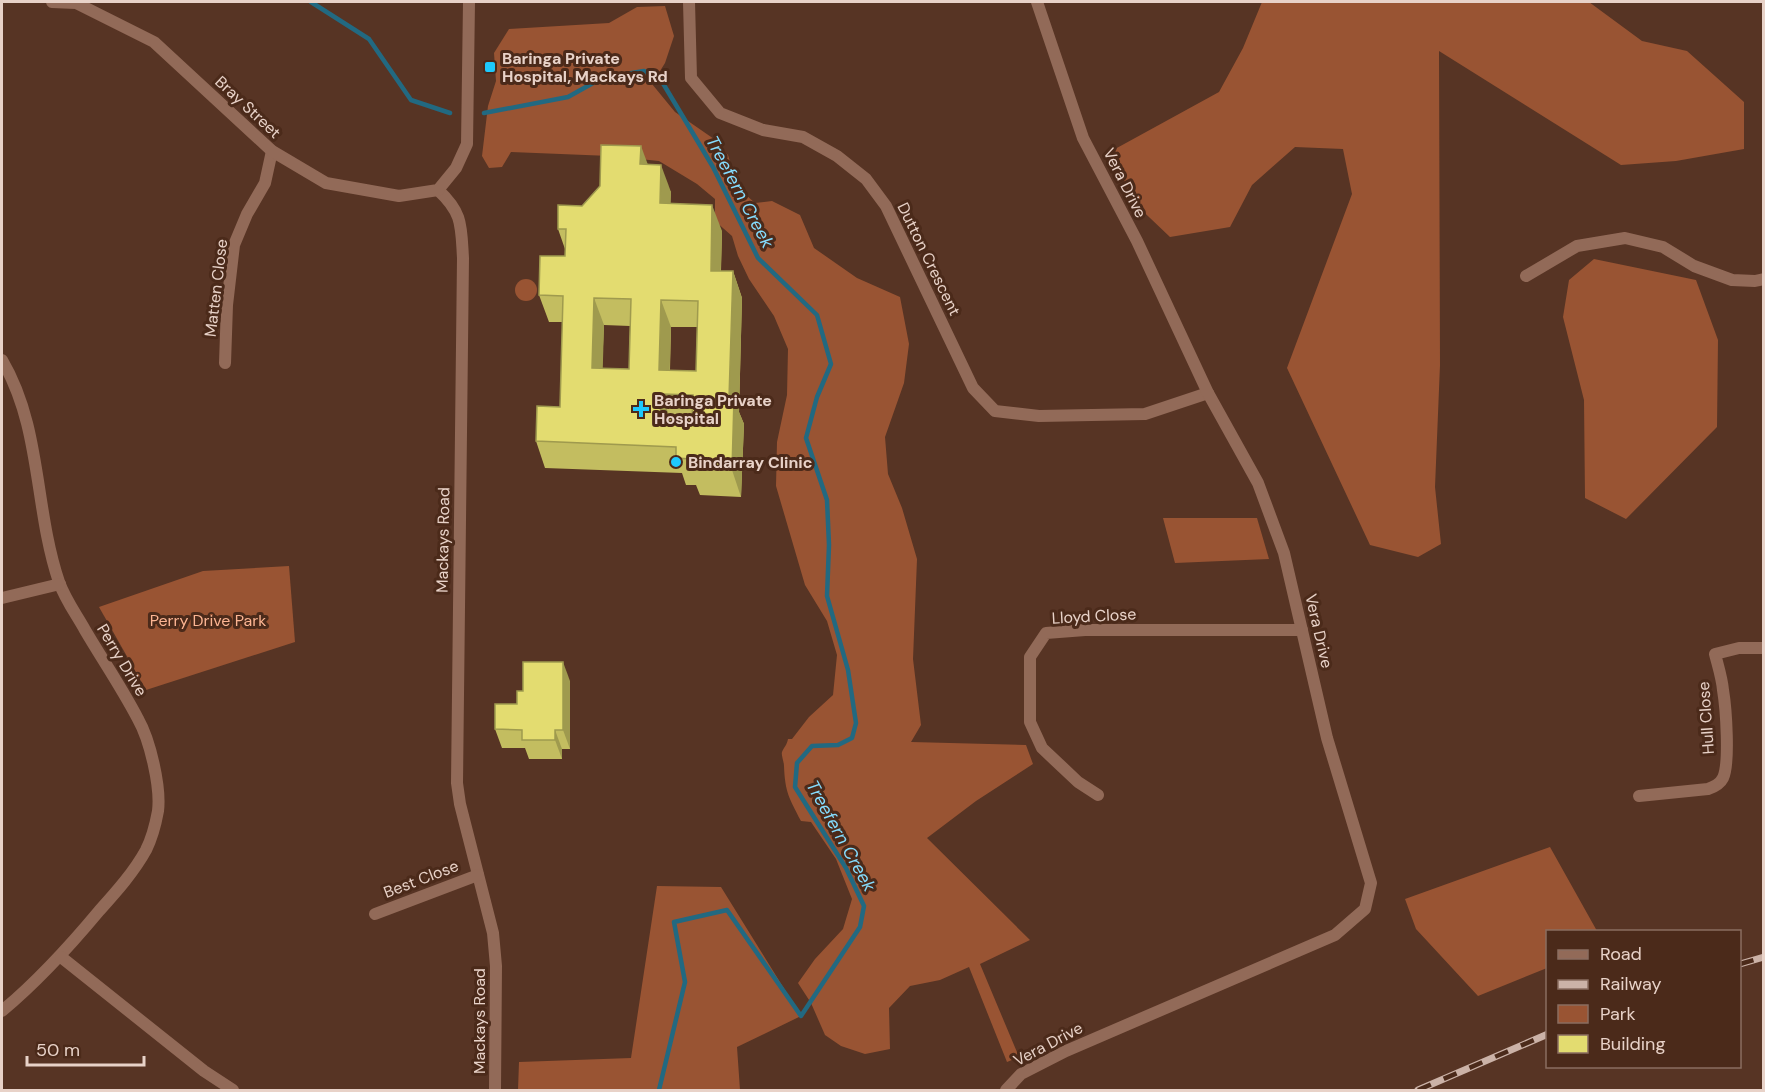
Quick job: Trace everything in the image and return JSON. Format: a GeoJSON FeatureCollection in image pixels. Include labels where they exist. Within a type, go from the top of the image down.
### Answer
{"type":"FeatureCollection","features":[{"type":"Feature","properties":{"kind":"street","name":"Bray Street"},"geometry":{"type":"LineString","coordinates":[[52,2],[76,3],[154,42],[272,152],[326,183],[399,196],[438,190]]}},
{"type":"Feature","properties":{"kind":"street"},"geometry":{"type":"LineString","coordinates":[[438,190],[456,168],[467,144],[469,2]]}},
{"type":"Feature","properties":{"kind":"street","name":"Dutton Crescent"},"geometry":{"type":"LineString","coordinates":[[689,2],[691,78],[720,113],[763,130],[803,137],[837,156],[866,179],[886,206],[973,388],[995,411],[1039,416],[1145,414],[1208,393]]}},
{"type":"Feature","properties":{"kind":"street","name":"Vera Drive"},"geometry":{"type":"LineString","coordinates":[[1006,1090],[1021,1074],[1066,1051],[1335,935],[1365,909],[1371,883],[1326,738],[1284,553],[1258,483],[1208,393],[1137,241],[1083,138],[1037,2]]}},
{"type":"Feature","properties":{"kind":"street","name":"Matten Close"},"geometry":{"type":"LineString","coordinates":[[225,363],[227,305],[234,245],[247,214],[265,183],[272,152]]}},
{"type":"Feature","properties":{"kind":"street","name":"Mackays Road"},"geometry":{"type":"LineString","coordinates":[[438,190],[450,200],[458,213],[463,258],[456,760],[460,804],[493,933],[496,966],[495,1090]]}},
{"type":"Feature","properties":{"kind":"street"},"geometry":{"type":"LineString","coordinates":[[1526,276],[1577,246],[1625,238],[1663,247],[1694,266],[1732,280],[1764,279]]}},
{"type":"Feature","properties":{"kind":"street","name":"Perry Drive"},"geometry":{"type":"LineString","coordinates":[[2,360],[24,406],[45,526],[60,584],[140,721],[154,765],[158,810],[147,849],[124,883],[61,957],[2,1011]]}},
{"type":"Feature","properties":{"kind":"street"},"geometry":{"type":"LineString","coordinates":[[2,598],[60,584]]}},
{"type":"Feature","properties":{"kind":"street","name":"Lloyd Close"},"geometry":{"type":"LineString","coordinates":[[1098,795],[1078,782],[1042,748],[1030,722],[1030,657],[1046,633],[1085,630],[1302,630]]}},
{"type":"Feature","properties":{"kind":"street","name":"Hull Close"},"geometry":{"type":"LineString","coordinates":[[1639,796],[1708,789],[1716,786],[1723,777],[1726,727],[1723,689],[1715,654],[1739,648],[1764,648]]}},
{"type":"Feature","properties":{"kind":"street","name":"Best Close"},"geometry":{"type":"LineString","coordinates":[[375,914],[478,875]]}},
{"type":"Feature","properties":{"kind":"street"},"geometry":{"type":"LineString","coordinates":[[61,957],[204,1071],[232,1090]]}},
{"type":"Feature","properties":{"kind":"green space"},"geometry":{"type":"Polygon","coordinates":[[[1262,2],[1589,2],[1642,41],[1687,51],[1744,102],[1744,149],[1676,161],[1621,165],[1439,51],[1440,365],[1435,487],[1441,544],[1418,557],[1370,545],[1287,368],[1352,194],[1343,149],[1295,147],[1252,185],[1230,227],[1170,237],[1129,198],[1115,149],[1219,92],[1243,48],[1262,2]]]}},
{"type":"Feature","properties":{"kind":"green space"},"geometry":{"type":"Polygon","coordinates":[[[665,6],[674,36],[665,63],[652,84],[675,112],[714,139],[728,155],[738,188],[755,203],[772,201],[800,215],[814,248],[857,278],[900,297],[909,344],[904,383],[885,437],[888,474],[902,508],[917,559],[913,659],[921,725],[911,742],[1026,745],[1033,764],[976,801],[927,838],[1030,940],[980,964],[1019,1057],[1007,1062],[969,967],[940,980],[910,986],[889,1008],[890,1049],[865,1054],[841,1046],[825,1035],[811,1003],[798,983],[815,959],[843,929],[852,899],[836,859],[811,822],[801,821],[793,806],[788,795],[782,755],[788,739],[792,739],[809,717],[833,695],[837,655],[827,621],[805,585],[776,486],[777,442],[787,395],[788,349],[774,316],[749,279],[732,236],[715,221],[715,199],[697,184],[659,161],[610,156],[511,152],[502,167],[489,168],[482,156],[488,106],[496,81],[494,53],[509,29],[609,23],[637,7],[665,6]]]}},
{"type":"Feature","properties":{"kind":"green space"},"geometry":{"type":"Polygon","coordinates":[[[1594,259],[1696,280],[1718,340],[1717,427],[1626,519],[1585,498],[1584,400],[1563,317],[1569,280],[1594,259]]]}},
{"type":"Feature","properties":{"kind":"green space"},"geometry":{"type":"Polygon","coordinates":[[[526,279],[534,282],[537,290],[534,298],[526,301],[518,298],[515,290],[518,282],[526,279]]]}},
{"type":"Feature","properties":{"kind":"green space"},"geometry":{"type":"Polygon","coordinates":[[[1163,518],[1257,518],[1269,559],[1175,563],[1163,518]]]}},
{"type":"Feature","properties":{"kind":"green space","name":"Perry Drive Park"},"geometry":{"type":"Polygon","coordinates":[[[289,566],[295,642],[146,690],[99,607],[203,571],[289,566]]]}},
{"type":"Feature","properties":{"kind":"green space"},"geometry":{"type":"Polygon","coordinates":[[[1550,847],[1596,930],[1546,930],[1546,968],[1478,996],[1416,929],[1405,899],[1550,847]]]}},
{"type":"Feature","properties":{"kind":"green space"},"geometry":{"type":"Polygon","coordinates":[[[657,886],[721,887],[801,1016],[737,1047],[740,1090],[518,1090],[519,1062],[631,1058],[657,886]]]}},
{"type":"Feature","properties":{"kind":"building"},"geometry":{"type":"Polygon","coordinates":[[[601,145],[641,146],[640,164],[661,165],[660,203],[712,205],[711,271],[733,271],[729,398],[734,398],[732,470],[690,468],[691,459],[676,458],[676,447],[536,441],[537,406],[560,407],[563,296],[539,295],[540,256],[565,256],[566,229],[558,229],[558,205],[582,206],[600,186],[601,145]],[[594,298],[592,368],[629,369],[631,299],[594,298]],[[661,300],[659,370],[696,371],[698,301],[661,300]],[[661,394],[660,418],[692,419],[693,395],[661,394]]]}},
{"type":"Feature","properties":{"kind":"building"},"geometry":{"type":"Polygon","coordinates":[[[523,662],[563,662],[563,730],[555,730],[555,740],[522,740],[522,730],[495,729],[495,704],[517,704],[517,691],[523,691],[523,662]]]}},
{"type":"Feature","properties":{"kind":"waterway","name":"Treefern Creek"},"geometry":{"type":"LineString","coordinates":[[311,2],[369,39],[411,100],[450,113]]}},
{"type":"Feature","properties":{"kind":"waterway","name":"Treefern Creek"},"geometry":{"type":"LineString","coordinates":[[484,113],[568,97],[602,78],[644,71],[661,80],[713,167],[758,258],[817,315],[831,364],[817,397],[806,438],[827,500],[829,545],[827,596],[848,670],[856,723],[852,738],[838,745],[812,746],[797,763],[795,787],[846,868],[864,906],[860,927],[801,1016],[727,910],[674,922],[685,982],[659,1090]]}},
{"type":"Feature","properties":{"kind":"railway"},"geometry":{"type":"LineString","coordinates":[[1741,964],[1764,957]]}},
{"type":"Feature","properties":{"kind":"railway"},"geometry":{"type":"LineString","coordinates":[[1418,1090],[1546,1035]]}},
{"type":"Feature","properties":{"kind":"place","name":"Baringa Private Hospital, Mackays Rd"},"geometry":{"type":"Point","coordinates":[490,67]}},
{"type":"Feature","properties":{"kind":"place","name":"Baringa Private Hospital"},"geometry":{"type":"Point","coordinates":[641,409]}},
{"type":"Feature","properties":{"kind":"place","name":"Bindarray Clinic"},"geometry":{"type":"Point","coordinates":[676,462]}}]}
